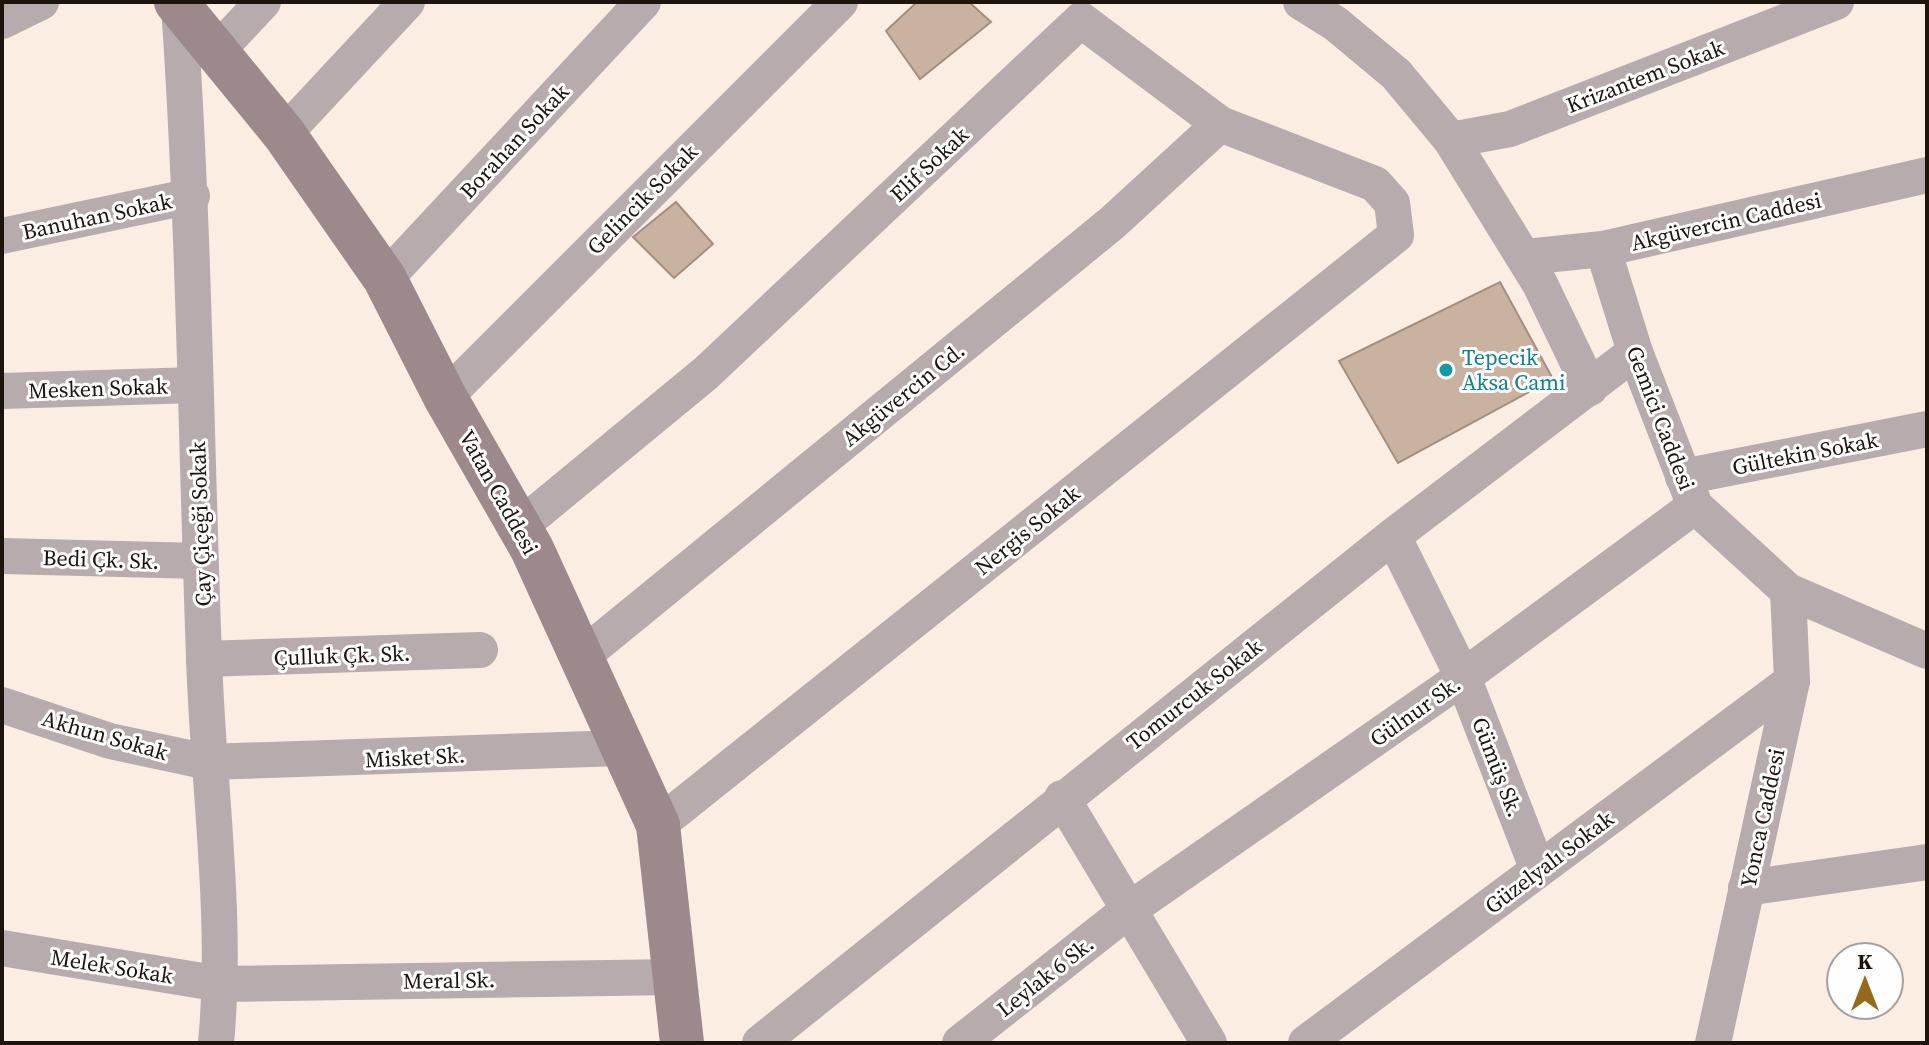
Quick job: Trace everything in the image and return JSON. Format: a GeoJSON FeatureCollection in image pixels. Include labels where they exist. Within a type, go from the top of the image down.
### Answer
{"type":"FeatureCollection","features":[{"type":"Feature","properties":{"kind":"street"},"geometry":{"type":"LineString","coordinates":[[2,21],[41,2]]}},
{"type":"Feature","properties":{"kind":"street"},"geometry":{"type":"LineString","coordinates":[[216,52],[263,2]]}},
{"type":"Feature","properties":{"kind":"street"},"geometry":{"type":"LineString","coordinates":[[284,134],[407,2]]}},
{"type":"Feature","properties":{"kind":"street","name":"Borahan Sokak"},"geometry":{"type":"LineString","coordinates":[[385,279],[643,2]]}},
{"type":"Feature","properties":{"kind":"street","name":"Gelincik Sokak"},"geometry":{"type":"LineString","coordinates":[[445,397],[840,2]]}},
{"type":"Feature","properties":{"kind":"street"},"geometry":{"type":"LineString","coordinates":[[1301,2],[1336,24],[1396,74],[1451,140],[1525,257],[1590,388]]}},
{"type":"Feature","properties":{"kind":"street","name":"Krizantem Sokak"},"geometry":{"type":"LineString","coordinates":[[1451,140],[1510,129],[1836,2]]}},
{"type":"Feature","properties":{"kind":"street","name":"Vatan Caddesi"},"geometry":{"type":"LineString","coordinates":[[178,4],[284,134],[385,279],[445,397],[532,549],[658,825],[682,1043]]}},
{"type":"Feature","properties":{"kind":"street","name":"Çay Çiçeği Sokak"},"geometry":{"type":"LineString","coordinates":[[178,4],[192,196],[200,561],[221,984],[216,1043]]}},
{"type":"Feature","properties":{"kind":"street","name":"Elif Sokak"},"geometry":{"type":"LineString","coordinates":[[518,528],[706,373],[1081,20],[1220,124],[1375,184],[1392,203],[1396,235]]}},
{"type":"Feature","properties":{"kind":"street","name":"Akgüvercin Cd."},"geometry":{"type":"LineString","coordinates":[[581,657],[1112,223],[1220,124]]}},
{"type":"Feature","properties":{"kind":"street","name":"Akgüvercin Caddesi"},"geometry":{"type":"LineString","coordinates":[[1525,257],[1603,249],[1927,175]]}},
{"type":"Feature","properties":{"kind":"street","name":"Banuhan Sokak"},"geometry":{"type":"LineString","coordinates":[[2,236],[192,196]]}},
{"type":"Feature","properties":{"kind":"street","name":"Nergis Sokak"},"geometry":{"type":"LineString","coordinates":[[658,825],[1396,235]]}},
{"type":"Feature","properties":{"kind":"street","name":"Gemici Caddesi"},"geometry":{"type":"LineString","coordinates":[[1603,249],[1635,352],[1689,491],[1788,591],[1927,651]]}},
{"type":"Feature","properties":{"kind":"street","name":"Tomurcuk Sokak"},"geometry":{"type":"LineString","coordinates":[[760,1043],[1062,798],[1393,536],[1635,352]]}},
{"type":"Feature","properties":{"kind":"street","name":"Mesken Sokak"},"geometry":{"type":"LineString","coordinates":[[2,391],[195,385]]}},
{"type":"Feature","properties":{"kind":"street","name":"Gültekin Sokak"},"geometry":{"type":"LineString","coordinates":[[1689,491],[1927,429]]}},
{"type":"Feature","properties":{"kind":"street","name":"Gülnur Sk."},"geometry":{"type":"LineString","coordinates":[[1130,909],[1463,677],[1689,491]]}},
{"type":"Feature","properties":{"kind":"street","name":"Gümüş Sk."},"geometry":{"type":"LineString","coordinates":[[1393,536],[1463,677],[1538,870]]}},
{"type":"Feature","properties":{"kind":"street","name":"Bedi Çk. Sk."},"geometry":{"type":"LineString","coordinates":[[2,556],[200,561]]}},
{"type":"Feature","properties":{"kind":"street","name":"Yonca Caddesi"},"geometry":{"type":"LineString","coordinates":[[1713,1043],[1792,681],[1788,591]]}},
{"type":"Feature","properties":{"kind":"street","name":"Çulluk Çk. Sk."},"geometry":{"type":"LineString","coordinates":[[204,659],[480,650]]}},
{"type":"Feature","properties":{"kind":"street","name":"Güzelyalı Sokak"},"geometry":{"type":"LineString","coordinates":[[1306,1043],[1792,681]]}},
{"type":"Feature","properties":{"kind":"street","name":"Akhun Sokak"},"geometry":{"type":"LineString","coordinates":[[2,705],[110,741],[208,762]]}},
{"type":"Feature","properties":{"kind":"street","name":"Misket Sk."},"geometry":{"type":"LineString","coordinates":[[208,762],[621,748]]}},
{"type":"Feature","properties":{"kind":"street"},"geometry":{"type":"LineString","coordinates":[[1062,798],[1130,909],[1196,1037]]}},
{"type":"Feature","properties":{"kind":"street"},"geometry":{"type":"LineString","coordinates":[[1746,888],[1927,862]]}},
{"type":"Feature","properties":{"kind":"street","name":"Leylak 6 Sk."},"geometry":{"type":"LineString","coordinates":[[960,1043],[1130,909]]}},
{"type":"Feature","properties":{"kind":"street","name":"Melek Sokak"},"geometry":{"type":"LineString","coordinates":[[2,948],[221,984]]}},
{"type":"Feature","properties":{"kind":"street","name":"Meral Sk."},"geometry":{"type":"LineString","coordinates":[[221,984],[676,977]]}},
{"type":"Feature","properties":{"kind":"building"},"geometry":{"type":"Polygon","coordinates":[[[917,2],[969,2],[991,22],[920,79],[886,31],[917,2]]]}},
{"type":"Feature","properties":{"kind":"building"},"geometry":{"type":"Polygon","coordinates":[[[676,202],[713,244],[674,278],[633,237],[676,202]]]}},
{"type":"Feature","properties":{"kind":"building","name":"Tepecik Aksa Cami"},"geometry":{"type":"Polygon","coordinates":[[[1500,282],[1553,379],[1398,463],[1339,361],[1500,282]]]}},
{"type":"Feature","properties":{"kind":"place","name":"Tepecik Aksa Cami"},"geometry":{"type":"Point","coordinates":[1446,370]}}]}
